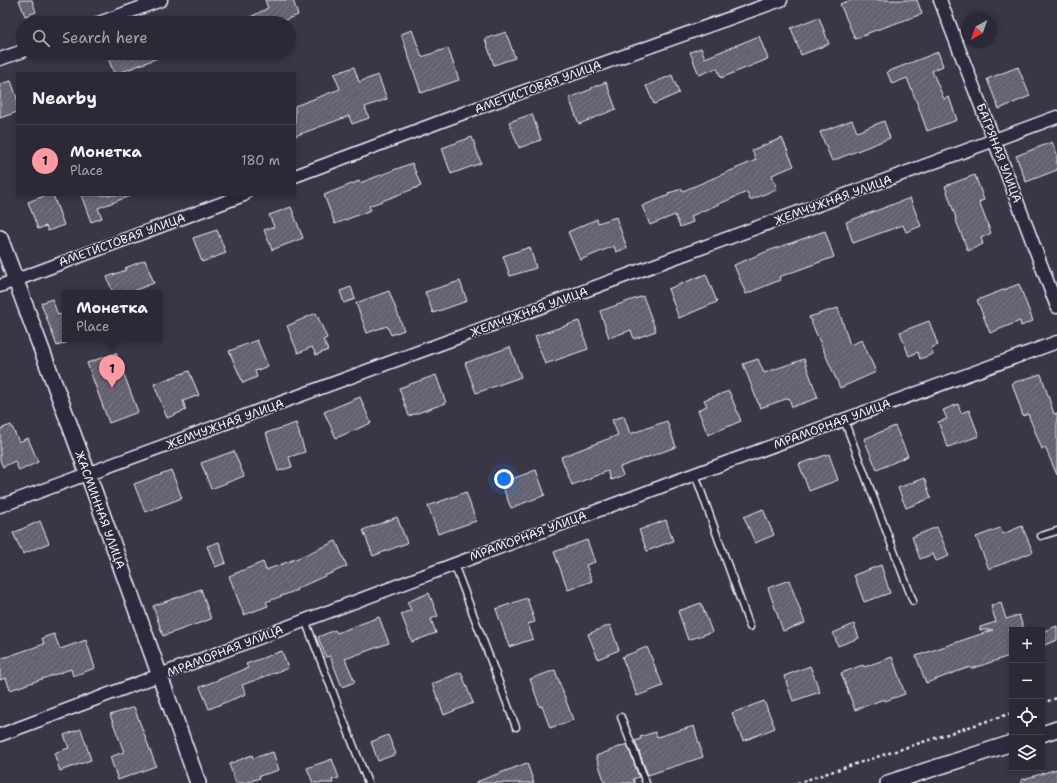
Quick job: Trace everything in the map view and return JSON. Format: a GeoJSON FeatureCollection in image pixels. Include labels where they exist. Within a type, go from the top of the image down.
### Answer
{"type":"FeatureCollection","features":[{"type":"Feature","properties":{"kind":"street"},"geometry":{"type":"LineString","coordinates":[[118,16],[162,0]]}},
{"type":"Feature","properties":{"kind":"street","name":"АМЕТИСТОВАЯ УЛИЦА"},"geometry":{"type":"LineString","coordinates":[[296,176],[469,111],[781,0]]}},
{"type":"Feature","properties":{"kind":"street","name":"БАГРЯНАЯ УЛИЦА"},"geometry":{"type":"LineString","coordinates":[[940,0],[1057,307]]}},
{"type":"Feature","properties":{"kind":"street"},"geometry":{"type":"LineString","coordinates":[[0,59],[16,53]]}},
{"type":"Feature","properties":{"kind":"street","name":"ЖЕМЧУЖНАЯ УЛИЦА"},"geometry":{"type":"LineString","coordinates":[[0,506],[1057,117]]}},
{"type":"Feature","properties":{"kind":"street","name":"АМЕТИСТОВАЯ УЛИЦА"},"geometry":{"type":"LineString","coordinates":[[0,286],[241,196]]}},
{"type":"Feature","properties":{"kind":"street","name":"ЖАСМИННАЯ УЛИЦА"},"geometry":{"type":"LineString","coordinates":[[0,238],[88,474],[198,783]]}},
{"type":"Feature","properties":{"kind":"street","name":"МРАМОРНАЯ УЛИЦА"},"geometry":{"type":"LineString","coordinates":[[0,735],[695,474],[1057,342]]}},
{"type":"Feature","properties":{"kind":"street"},"geometry":{"type":"LineString","coordinates":[[1045,733],[1057,729]]}},
{"type":"Feature","properties":{"kind":"street"},"geometry":{"type":"LineString","coordinates":[[888,783],[1009,744]]}},
{"type":"Feature","properties":{"kind":"lane"},"geometry":{"type":"LineString","coordinates":[[844,420],[913,601]]}},
{"type":"Feature","properties":{"kind":"lane"},"geometry":{"type":"LineString","coordinates":[[695,474],[750,627]]}},
{"type":"Feature","properties":{"kind":"lane"},"geometry":{"type":"LineString","coordinates":[[1041,536],[1057,531]]}},
{"type":"Feature","properties":{"kind":"lane"},"geometry":{"type":"LineString","coordinates":[[454,564],[516,727]]}},
{"type":"Feature","properties":{"kind":"lane"},"geometry":{"type":"LineString","coordinates":[[305,620],[368,783]]}},
{"type":"Feature","properties":{"kind":"lane"},"geometry":{"type":"LineString","coordinates":[[621,717],[646,783]]}},
{"type":"Feature","properties":{"kind":"path"},"geometry":{"type":"LineString","coordinates":[[1045,702],[1057,698]]}},
{"type":"Feature","properties":{"kind":"path"},"geometry":{"type":"LineString","coordinates":[[797,783],[1009,714]]}},
{"type":"Feature","properties":{"kind":"building"},"geometry":{"type":"Polygon","coordinates":[[[19,0],[32,0],[36,12],[25,16],[19,0]]]}},
{"type":"Feature","properties":{"kind":"building"},"geometry":{"type":"Polygon","coordinates":[[[265,0],[293,0],[298,15],[253,16],[268,8],[265,0]]]}},
{"type":"Feature","properties":{"kind":"building"},"geometry":{"type":"Polygon","coordinates":[[[851,0],[917,0],[922,14],[855,39],[840,4],[851,0]]]}},
{"type":"Feature","properties":{"kind":"building"},"geometry":{"type":"Polygon","coordinates":[[[819,17],[829,44],[801,55],[791,28],[819,17]]]}},
{"type":"Feature","properties":{"kind":"building"},"geometry":{"type":"Polygon","coordinates":[[[412,30],[422,57],[448,48],[459,80],[421,93],[401,34],[412,30]]]}},
{"type":"Feature","properties":{"kind":"building"},"geometry":{"type":"Polygon","coordinates":[[[506,32],[515,58],[494,65],[485,39],[506,32]]]}},
{"type":"Feature","properties":{"kind":"building"},"geometry":{"type":"Polygon","coordinates":[[[759,36],[768,59],[721,78],[717,68],[699,75],[690,52],[701,48],[705,58],[759,36]]]}},
{"type":"Feature","properties":{"kind":"building"},"geometry":{"type":"Polygon","coordinates":[[[938,52],[943,66],[932,71],[944,99],[949,97],[957,120],[927,131],[907,78],[892,84],[887,72],[938,52]]]}},
{"type":"Feature","properties":{"kind":"building"},"geometry":{"type":"Polygon","coordinates":[[[109,60],[153,60],[122,72],[114,72],[109,60]]]}},
{"type":"Feature","properties":{"kind":"building"},"geometry":{"type":"Polygon","coordinates":[[[354,67],[359,82],[378,75],[387,99],[365,107],[369,118],[352,124],[349,116],[296,136],[296,106],[340,89],[334,74],[354,67]]]}},
{"type":"Feature","properties":{"kind":"building"},"geometry":{"type":"Polygon","coordinates":[[[1018,67],[1030,96],[999,109],[987,79],[1018,67]]]}},
{"type":"Feature","properties":{"kind":"building"},"geometry":{"type":"Polygon","coordinates":[[[672,75],[679,93],[654,104],[646,86],[672,75]]]}},
{"type":"Feature","properties":{"kind":"building"},"geometry":{"type":"Polygon","coordinates":[[[11,81],[16,95],[16,112],[0,118],[0,84],[11,81]]]}},
{"type":"Feature","properties":{"kind":"building"},"geometry":{"type":"Polygon","coordinates":[[[606,82],[616,109],[579,124],[569,98],[606,82]]]}},
{"type":"Feature","properties":{"kind":"building"},"geometry":{"type":"Polygon","coordinates":[[[532,114],[541,140],[519,148],[509,122],[532,114]]]}},
{"type":"Feature","properties":{"kind":"building"},"geometry":{"type":"Polygon","coordinates":[[[852,120],[857,132],[884,121],[890,138],[832,161],[820,132],[852,120]]]}},
{"type":"Feature","properties":{"kind":"building"},"geometry":{"type":"Polygon","coordinates":[[[472,137],[481,163],[451,174],[442,148],[472,137]]]}},
{"type":"Feature","properties":{"kind":"building"},"geometry":{"type":"Polygon","coordinates":[[[782,138],[794,166],[772,175],[777,189],[750,200],[747,192],[691,216],[693,222],[680,227],[675,215],[650,225],[642,206],[669,195],[668,193],[682,189],[683,191],[756,160],[752,150],[782,138]]]}},
{"type":"Feature","properties":{"kind":"building"},"geometry":{"type":"Polygon","coordinates":[[[1052,142],[1057,154],[1057,170],[1026,182],[1016,156],[1052,142]]]}},
{"type":"Feature","properties":{"kind":"building"},"geometry":{"type":"Polygon","coordinates":[[[412,163],[421,186],[369,206],[371,210],[335,224],[324,195],[412,163]]]}},
{"type":"Feature","properties":{"kind":"building"},"geometry":{"type":"Polygon","coordinates":[[[975,175],[984,200],[979,202],[991,233],[981,238],[983,244],[968,251],[955,218],[945,186],[975,175]]]}},
{"type":"Feature","properties":{"kind":"building"},"geometry":{"type":"Polygon","coordinates":[[[44,196],[53,196],[64,225],[48,231],[46,226],[38,229],[28,202],[44,196]]]}},
{"type":"Feature","properties":{"kind":"building"},"geometry":{"type":"Polygon","coordinates":[[[81,196],[130,196],[98,208],[102,218],[91,222],[81,196]]]}},
{"type":"Feature","properties":{"kind":"building"},"geometry":{"type":"Polygon","coordinates":[[[910,198],[921,226],[906,232],[903,225],[853,243],[846,222],[910,198]]]}},
{"type":"Feature","properties":{"kind":"building"},"geometry":{"type":"Polygon","coordinates":[[[291,207],[303,238],[272,250],[264,230],[274,227],[269,215],[291,207]]]}},
{"type":"Feature","properties":{"kind":"building"},"geometry":{"type":"Polygon","coordinates":[[[616,217],[627,248],[616,252],[614,246],[580,260],[568,232],[597,219],[598,223],[616,217]]]}},
{"type":"Feature","properties":{"kind":"building"},"geometry":{"type":"Polygon","coordinates":[[[217,230],[226,253],[202,262],[193,238],[217,230]]]}},
{"type":"Feature","properties":{"kind":"building"},"geometry":{"type":"Polygon","coordinates":[[[825,231],[834,257],[779,277],[780,280],[746,294],[734,265],[768,251],[825,231]]]}},
{"type":"Feature","properties":{"kind":"building"},"geometry":{"type":"Polygon","coordinates":[[[530,247],[536,268],[510,276],[503,256],[530,247]]]}},
{"type":"Feature","properties":{"kind":"building"},"geometry":{"type":"Polygon","coordinates":[[[145,260],[154,283],[136,290],[112,290],[107,277],[126,270],[125,268],[145,260]]]}},
{"type":"Feature","properties":{"kind":"building"},"geometry":{"type":"Polygon","coordinates":[[[706,274],[717,302],[679,318],[668,289],[706,274]]]}},
{"type":"Feature","properties":{"kind":"building"},"geometry":{"type":"Polygon","coordinates":[[[460,281],[467,301],[433,313],[425,292],[460,281]]]}},
{"type":"Feature","properties":{"kind":"building"},"geometry":{"type":"Polygon","coordinates":[[[1019,284],[1033,321],[1021,326],[1020,321],[990,333],[977,300],[1019,284]]]}},
{"type":"Feature","properties":{"kind":"building"},"geometry":{"type":"Polygon","coordinates":[[[351,287],[355,299],[344,303],[340,291],[351,287]]]}},
{"type":"Feature","properties":{"kind":"building"},"geometry":{"type":"Polygon","coordinates":[[[389,291],[404,330],[391,335],[387,326],[367,333],[356,303],[389,291]]]}},
{"type":"Feature","properties":{"kind":"building"},"geometry":{"type":"Polygon","coordinates":[[[643,296],[656,331],[634,339],[631,330],[609,338],[600,311],[643,296]]]}},
{"type":"Feature","properties":{"kind":"building"},"geometry":{"type":"Polygon","coordinates":[[[52,299],[58,315],[62,314],[62,342],[68,342],[57,346],[41,303],[52,299]]]}},
{"type":"Feature","properties":{"kind":"building"},"geometry":{"type":"Polygon","coordinates":[[[838,308],[850,345],[862,340],[876,372],[840,388],[809,317],[838,308]]]}},
{"type":"Feature","properties":{"kind":"building"},"geometry":{"type":"Polygon","coordinates":[[[316,313],[327,338],[323,340],[328,350],[316,355],[312,347],[298,353],[287,326],[316,313]]]}},
{"type":"Feature","properties":{"kind":"building"},"geometry":{"type":"Polygon","coordinates":[[[579,321],[588,349],[545,364],[535,336],[579,321]]]}},
{"type":"Feature","properties":{"kind":"building"},"geometry":{"type":"Polygon","coordinates":[[[929,321],[938,345],[931,348],[933,354],[920,359],[918,352],[909,356],[900,332],[929,321]]]}},
{"type":"Feature","properties":{"kind":"building"},"geometry":{"type":"Polygon","coordinates":[[[257,340],[268,366],[255,371],[257,377],[243,383],[229,351],[257,340]]]}},
{"type":"Feature","properties":{"kind":"building"},"geometry":{"type":"Polygon","coordinates":[[[510,347],[521,377],[476,393],[465,363],[510,347]]]}},
{"type":"Feature","properties":{"kind":"building"},"geometry":{"type":"Polygon","coordinates":[[[116,353],[138,412],[109,423],[87,363],[116,353]]]}},
{"type":"Feature","properties":{"kind":"building"},"geometry":{"type":"Polygon","coordinates":[[[758,359],[764,373],[804,359],[818,398],[792,407],[789,398],[760,408],[743,364],[758,359]]]}},
{"type":"Feature","properties":{"kind":"building"},"geometry":{"type":"Polygon","coordinates":[[[189,371],[199,395],[183,401],[186,410],[167,418],[154,384],[189,371]]]}},
{"type":"Feature","properties":{"kind":"building"},"geometry":{"type":"Polygon","coordinates":[[[1041,374],[1054,414],[1057,413],[1057,475],[1045,447],[1042,449],[1028,414],[1023,416],[1012,383],[1041,374]]]}},
{"type":"Feature","properties":{"kind":"building"},"geometry":{"type":"Polygon","coordinates":[[[436,375],[446,403],[409,416],[399,388],[436,375]]]}},
{"type":"Feature","properties":{"kind":"building"},"geometry":{"type":"Polygon","coordinates":[[[729,391],[741,421],[708,435],[698,410],[707,406],[704,400],[729,391]]]}},
{"type":"Feature","properties":{"kind":"building"},"geometry":{"type":"Polygon","coordinates":[[[360,397],[371,423],[336,438],[324,412],[360,397]]]}},
{"type":"Feature","properties":{"kind":"building"},"geometry":{"type":"Polygon","coordinates":[[[958,404],[961,413],[969,410],[979,436],[948,447],[938,422],[947,419],[943,410],[958,404]]]}},
{"type":"Feature","properties":{"kind":"building"},"geometry":{"type":"Polygon","coordinates":[[[624,416],[630,434],[667,421],[676,447],[620,467],[623,475],[611,480],[608,471],[572,485],[561,457],[618,435],[612,420],[624,416]]]}},
{"type":"Feature","properties":{"kind":"building"},"geometry":{"type":"Polygon","coordinates":[[[296,423],[305,452],[289,457],[292,467],[278,471],[266,433],[296,423]]]}},
{"type":"Feature","properties":{"kind":"building"},"geometry":{"type":"Polygon","coordinates":[[[11,425],[19,442],[28,438],[38,462],[19,471],[15,461],[3,467],[0,460],[0,429],[11,425]]]}},
{"type":"Feature","properties":{"kind":"building"},"geometry":{"type":"Polygon","coordinates":[[[895,426],[908,456],[877,470],[864,439],[895,426]]]}},
{"type":"Feature","properties":{"kind":"building"},"geometry":{"type":"Polygon","coordinates":[[[234,451],[244,476],[211,489],[201,463],[234,451]]]}},
{"type":"Feature","properties":{"kind":"building"},"geometry":{"type":"Polygon","coordinates":[[[829,454],[838,480],[809,491],[799,464],[829,454]]]}},
{"type":"Feature","properties":{"kind":"building"},"geometry":{"type":"Polygon","coordinates":[[[171,470],[182,498],[145,512],[134,484],[171,470]]]}},
{"type":"Feature","properties":{"kind":"building"},"geometry":{"type":"Polygon","coordinates":[[[536,470],[545,495],[511,508],[501,483],[536,470]]]}},
{"type":"Feature","properties":{"kind":"building"},"geometry":{"type":"Polygon","coordinates":[[[924,478],[931,498],[906,508],[898,488],[924,478]]]}},
{"type":"Feature","properties":{"kind":"building"},"geometry":{"type":"Polygon","coordinates":[[[466,492],[476,521],[438,534],[428,506],[466,492]]]}},
{"type":"Feature","properties":{"kind":"building"},"geometry":{"type":"Polygon","coordinates":[[[763,509],[774,535],[755,543],[744,517],[763,509]]]}},
{"type":"Feature","properties":{"kind":"building"},"geometry":{"type":"Polygon","coordinates":[[[397,517],[407,543],[373,556],[363,530],[397,517]]]}},
{"type":"Feature","properties":{"kind":"building"},"geometry":{"type":"Polygon","coordinates":[[[666,520],[673,541],[647,551],[639,530],[666,520]]]}},
{"type":"Feature","properties":{"kind":"building"},"geometry":{"type":"Polygon","coordinates":[[[40,521],[49,543],[23,554],[13,533],[40,521]]]}},
{"type":"Feature","properties":{"kind":"building"},"geometry":{"type":"Polygon","coordinates":[[[1022,526],[1033,552],[989,569],[976,537],[1000,528],[1003,534],[1022,526]]]}},
{"type":"Feature","properties":{"kind":"building"},"geometry":{"type":"Polygon","coordinates":[[[937,527],[949,556],[936,561],[933,554],[920,559],[912,537],[937,527]]]}},
{"type":"Feature","properties":{"kind":"building"},"geometry":{"type":"Polygon","coordinates":[[[587,540],[595,562],[586,565],[592,581],[568,590],[554,552],[587,540]]]}},
{"type":"Feature","properties":{"kind":"building"},"geometry":{"type":"Polygon","coordinates":[[[336,541],[347,566],[296,589],[297,590],[266,602],[268,606],[244,615],[229,576],[263,562],[266,570],[336,541]]]}},
{"type":"Feature","properties":{"kind":"building"},"geometry":{"type":"Polygon","coordinates":[[[219,542],[226,563],[215,567],[207,546],[219,542]]]}},
{"type":"Feature","properties":{"kind":"building"},"geometry":{"type":"Polygon","coordinates":[[[881,565],[890,593],[864,602],[854,575],[881,565]]]}},
{"type":"Feature","properties":{"kind":"building"},"geometry":{"type":"Polygon","coordinates":[[[789,580],[805,623],[783,631],[768,588],[789,580]]]}},
{"type":"Feature","properties":{"kind":"building"},"geometry":{"type":"Polygon","coordinates":[[[201,589],[211,619],[163,636],[153,606],[201,589]]]}},
{"type":"Feature","properties":{"kind":"building"},"geometry":{"type":"Polygon","coordinates":[[[429,593],[438,616],[431,619],[436,633],[412,642],[401,614],[411,610],[407,602],[429,593]]]}},
{"type":"Feature","properties":{"kind":"building"},"geometry":{"type":"Polygon","coordinates":[[[527,598],[535,622],[528,624],[533,639],[509,647],[496,609],[527,598]]]}},
{"type":"Feature","properties":{"kind":"building"},"geometry":{"type":"Polygon","coordinates":[[[701,603],[712,632],[688,640],[678,611],[701,603]]]}},
{"type":"Feature","properties":{"kind":"building"},"geometry":{"type":"Polygon","coordinates":[[[1001,603],[1006,619],[1019,615],[1023,627],[1009,627],[1009,656],[971,669],[970,667],[926,683],[916,656],[993,630],[980,630],[980,627],[996,622],[991,606],[1001,603]]]}},
{"type":"Feature","properties":{"kind":"building"},"geometry":{"type":"Polygon","coordinates":[[[379,617],[389,643],[345,659],[355,682],[342,687],[330,656],[326,657],[318,637],[335,630],[337,633],[379,617]]]}},
{"type":"Feature","properties":{"kind":"building"},"geometry":{"type":"Polygon","coordinates":[[[854,624],[859,638],[838,646],[833,633],[854,624]]]}},
{"type":"Feature","properties":{"kind":"building"},"geometry":{"type":"Polygon","coordinates":[[[610,625],[619,650],[598,659],[588,634],[610,625]]]}},
{"type":"Feature","properties":{"kind":"building"},"geometry":{"type":"Polygon","coordinates":[[[1057,626],[1057,640],[1045,645],[1045,631],[1057,626]]]}},
{"type":"Feature","properties":{"kind":"building"},"geometry":{"type":"Polygon","coordinates":[[[54,634],[60,649],[86,640],[95,668],[73,676],[71,669],[10,690],[6,678],[0,680],[0,659],[44,644],[42,638],[54,634]]]}},
{"type":"Feature","properties":{"kind":"building"},"geometry":{"type":"Polygon","coordinates":[[[647,647],[663,686],[637,696],[622,657],[647,647]]]}},
{"type":"Feature","properties":{"kind":"building"},"geometry":{"type":"Polygon","coordinates":[[[282,651],[288,668],[242,685],[246,694],[209,709],[200,687],[248,668],[246,664],[282,651]]]}},
{"type":"Feature","properties":{"kind":"building"},"geometry":{"type":"Polygon","coordinates":[[[892,657],[905,694],[885,701],[884,699],[855,710],[841,673],[892,657]]]}},
{"type":"Feature","properties":{"kind":"building"},"geometry":{"type":"Polygon","coordinates":[[[810,666],[820,692],[793,701],[784,676],[810,666]]]}},
{"type":"Feature","properties":{"kind":"building"},"geometry":{"type":"Polygon","coordinates":[[[555,670],[573,720],[550,728],[542,706],[540,707],[530,679],[555,670]]]}},
{"type":"Feature","properties":{"kind":"building"},"geometry":{"type":"Polygon","coordinates":[[[461,672],[473,703],[444,715],[432,684],[461,672]]]}},
{"type":"Feature","properties":{"kind":"building"},"geometry":{"type":"Polygon","coordinates":[[[764,701],[775,728],[743,741],[732,713],[764,701]]]}},
{"type":"Feature","properties":{"kind":"building"},"geometry":{"type":"Polygon","coordinates":[[[134,707],[156,766],[118,780],[110,757],[124,752],[110,715],[134,707]]]}},
{"type":"Feature","properties":{"kind":"building"},"geometry":{"type":"Polygon","coordinates":[[[694,726],[703,757],[648,775],[635,741],[641,739],[640,737],[655,732],[657,737],[694,726]]]}},
{"type":"Feature","properties":{"kind":"building"},"geometry":{"type":"Polygon","coordinates":[[[81,729],[91,760],[60,771],[54,753],[69,748],[64,735],[81,729]]]}},
{"type":"Feature","properties":{"kind":"building"},"geometry":{"type":"Polygon","coordinates":[[[388,735],[396,754],[378,761],[371,742],[388,735]]]}},
{"type":"Feature","properties":{"kind":"building"},"geometry":{"type":"Polygon","coordinates":[[[627,744],[639,777],[633,779],[635,783],[605,783],[596,756],[627,744]]]}},
{"type":"Feature","properties":{"kind":"building"},"geometry":{"type":"Polygon","coordinates":[[[273,752],[279,770],[259,776],[260,778],[245,783],[236,783],[229,764],[252,755],[253,758],[273,752]]]}},
{"type":"Feature","properties":{"kind":"building"},"geometry":{"type":"Polygon","coordinates":[[[332,759],[339,778],[332,780],[333,783],[313,783],[307,768],[332,759]]]}},
{"type":"Feature","properties":{"kind":"building"},"geometry":{"type":"Polygon","coordinates":[[[527,763],[534,783],[476,783],[476,782],[527,763]]]}},
{"type":"Feature","properties":{"kind":"building"},"geometry":{"type":"Polygon","coordinates":[[[1057,769],[1057,783],[1021,783],[1021,780],[1057,769]]]}},
{"type":"Feature","properties":{"kind":"place","name":"Монетка"},"geometry":{"type":"Point","coordinates":[112,388]}}]}
